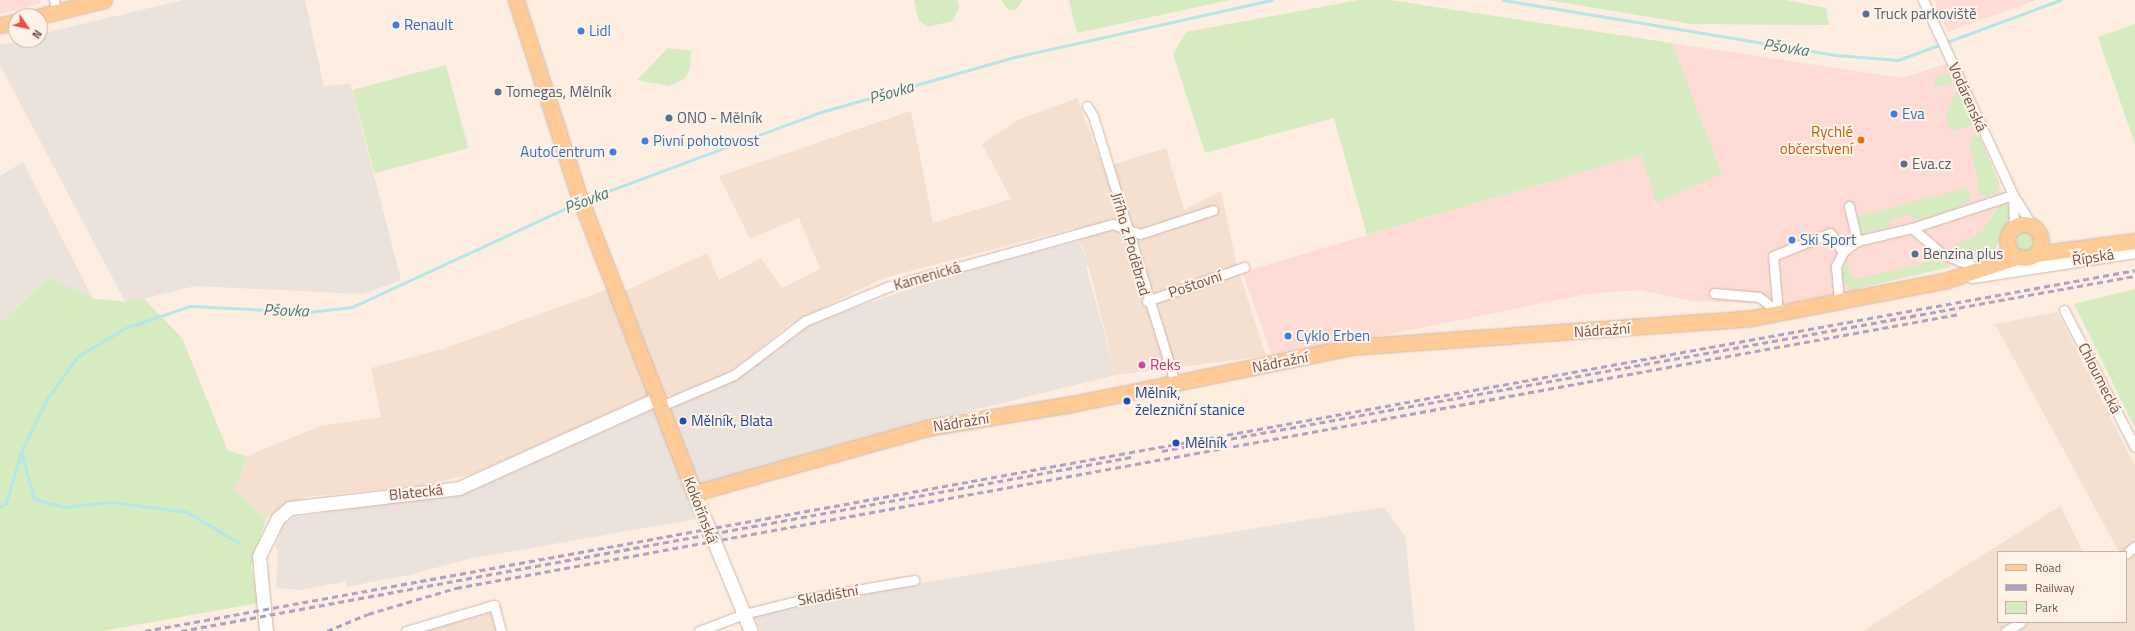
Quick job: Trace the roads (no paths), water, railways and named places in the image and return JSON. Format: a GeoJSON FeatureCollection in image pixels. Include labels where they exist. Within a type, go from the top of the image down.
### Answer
{"type":"FeatureCollection","features":[{"type":"Feature","properties":{"kind":"main road"},"geometry":{"type":"LineString","coordinates":[[55,6],[104,0]]}},
{"type":"Feature","properties":{"kind":"main road","name":"Kokořínská"},"geometry":{"type":"LineString","coordinates":[[510,0],[518,7],[579,196],[694,493]]}},
{"type":"Feature","properties":{"kind":"main road"},"geometry":{"type":"LineString","coordinates":[[2021,225],[2037,232],[2040,247],[2035,254],[2017,257],[2008,246],[2009,235],[2021,225]]}},
{"type":"Feature","properties":{"kind":"main road","name":"Řípská"},"geometry":{"type":"LineString","coordinates":[[2037,232],[2094,246]]}},
{"type":"Feature","properties":{"kind":"main road","name":"Nádražní"},"geometry":{"type":"LineString","coordinates":[[1978,268],[1999,251],[2009,235]]}},
{"type":"Feature","properties":{"kind":"main road","name":"Řípská"},"geometry":{"type":"LineString","coordinates":[[2035,254],[2135,241]]}},
{"type":"Feature","properties":{"kind":"main road","name":"Nádražní"},"geometry":{"type":"LineString","coordinates":[[694,493],[927,428],[1174,383],[1351,348],[1718,322],[1840,301],[1947,280],[1978,268],[2017,257]]}},
{"type":"Feature","properties":{"kind":"street","name":"Vodárenská"},"geometry":{"type":"LineString","coordinates":[[1922,0],[1940,35],[2013,194],[2037,232]]}},
{"type":"Feature","properties":{"kind":"street","name":"Jiřího z Poděbrad"},"geometry":{"type":"LineString","coordinates":[[1087,106],[1093,116],[1147,301],[1174,383]]}},
{"type":"Feature","properties":{"kind":"street","name":"Vodárenská"},"geometry":{"type":"LineString","coordinates":[[2009,235],[2014,220],[2013,194]]}},
{"type":"Feature","properties":{"kind":"street"},"geometry":{"type":"LineString","coordinates":[[1840,301],[1836,266],[1843,252],[1857,241],[1912,228],[2013,194]]}},
{"type":"Feature","properties":{"kind":"street"},"geometry":{"type":"LineString","coordinates":[[1849,206],[1857,241]]}},
{"type":"Feature","properties":{"kind":"street","name":"Kamenická"},"geometry":{"type":"LineString","coordinates":[[658,397],[734,375],[805,321],[887,287],[1113,224],[1140,234],[1213,210]]}},
{"type":"Feature","properties":{"kind":"street"},"geometry":{"type":"LineString","coordinates":[[1912,228],[1942,254],[1978,268]]}},
{"type":"Feature","properties":{"kind":"street"},"geometry":{"type":"LineString","coordinates":[[1778,312],[1774,256],[1830,233],[1843,252]]}},
{"type":"Feature","properties":{"kind":"street","name":"Řípská"},"geometry":{"type":"LineString","coordinates":[[2052,263],[2135,251]]}},
{"type":"Feature","properties":{"kind":"street","name":"Nádražní"},"geometry":{"type":"LineString","coordinates":[[1947,280],[2052,263]]}},
{"type":"Feature","properties":{"kind":"street","name":"Poštovní"},"geometry":{"type":"LineString","coordinates":[[1147,301],[1244,267]]}},
{"type":"Feature","properties":{"kind":"street"},"geometry":{"type":"LineString","coordinates":[[1714,293],[1759,297],[1778,312]]}},
{"type":"Feature","properties":{"kind":"street","name":"Chloumecká"},"geometry":{"type":"LineString","coordinates":[[2064,310],[2135,447]]}},
{"type":"Feature","properties":{"kind":"street","name":"Blatecká"},"geometry":{"type":"LineString","coordinates":[[266,631],[259,556],[278,518],[290,508],[459,488],[658,397]]}},
{"type":"Feature","properties":{"kind":"street","name":"Kokořínská"},"geometry":{"type":"LineString","coordinates":[[694,493],[751,631]]}},
{"type":"Feature","properties":{"kind":"street"},"geometry":{"type":"LineString","coordinates":[[2127,553],[2135,546]]}},
{"type":"Feature","properties":{"kind":"street","name":"Skladištní"},"geometry":{"type":"LineString","coordinates":[[699,631],[744,614],[804,599],[914,580]]}},
{"type":"Feature","properties":{"kind":"street"},"geometry":{"type":"LineString","coordinates":[[406,631],[494,605],[501,631]]}},
{"type":"Feature","properties":{"kind":"street"},"geometry":{"type":"LineString","coordinates":[[2006,631],[2019,623]]}},
{"type":"Feature","properties":{"kind":"waterway","name":"Pšovka"},"geometry":{"type":"LineString","coordinates":[[584,200],[821,112],[1014,57],[1272,0]]}},
{"type":"Feature","properties":{"kind":"waterway","name":"Pšovka"},"geometry":{"type":"LineString","coordinates":[[1503,0],[1835,55],[1898,60],[2060,0]]}},
{"type":"Feature","properties":{"kind":"waterway","name":"Pšovka"},"geometry":{"type":"LineString","coordinates":[[0,507],[6,503],[21,452],[47,399],[77,357],[125,328],[190,306],[309,312],[352,307],[577,203]]}},
{"type":"Feature","properties":{"kind":"waterway"},"geometry":{"type":"LineString","coordinates":[[22,454],[34,499],[64,507],[112,502],[187,512],[239,543]]}},
{"type":"Feature","properties":{"kind":"railway"},"geometry":{"type":"LineString","coordinates":[[145,631],[2135,270]]}},
{"type":"Feature","properties":{"kind":"railway"},"geometry":{"type":"LineString","coordinates":[[1162,451],[2135,276]]}},
{"type":"Feature","properties":{"kind":"railway"},"geometry":{"type":"LineString","coordinates":[[327,631],[368,614],[456,588],[1959,314]]}},
{"type":"Feature","properties":{"kind":"railway"},"geometry":{"type":"LineString","coordinates":[[181,631],[1131,457]]}},
{"type":"Feature","properties":{"kind":"place","name":"Truck parkoviště"},"geometry":{"type":"Point","coordinates":[1866,14]}},
{"type":"Feature","properties":{"kind":"place","name":"Renault"},"geometry":{"type":"Point","coordinates":[396,25]}},
{"type":"Feature","properties":{"kind":"place","name":"Lidl"},"geometry":{"type":"Point","coordinates":[581,31]}},
{"type":"Feature","properties":{"kind":"place","name":"Tomegas, Mělník"},"geometry":{"type":"Point","coordinates":[498,92]}},
{"type":"Feature","properties":{"kind":"place","name":"Eva"},"geometry":{"type":"Point","coordinates":[1894,114]}},
{"type":"Feature","properties":{"kind":"place","name":"ONO - Mělník"},"geometry":{"type":"Point","coordinates":[669,118]}},
{"type":"Feature","properties":{"kind":"place","name":"Rychlé občerstvení"},"geometry":{"type":"Point","coordinates":[1861,140]}},
{"type":"Feature","properties":{"kind":"place","name":"Pivní pohotovost"},"geometry":{"type":"Point","coordinates":[645,141]}},
{"type":"Feature","properties":{"kind":"place","name":"AutoCentrum"},"geometry":{"type":"Point","coordinates":[613,152]}},
{"type":"Feature","properties":{"kind":"place","name":"Eva.cz"},"geometry":{"type":"Point","coordinates":[1904,164]}},
{"type":"Feature","properties":{"kind":"place","name":"Ski Sport"},"geometry":{"type":"Point","coordinates":[1792,240]}},
{"type":"Feature","properties":{"kind":"place","name":"Benzina plus"},"geometry":{"type":"Point","coordinates":[1915,254]}},
{"type":"Feature","properties":{"kind":"place","name":"Cyklo Erben"},"geometry":{"type":"Point","coordinates":[1288,336]}},
{"type":"Feature","properties":{"kind":"place","name":"Reks"},"geometry":{"type":"Point","coordinates":[1142,365]}},
{"type":"Feature","properties":{"kind":"place","name":"Mělník, železniční stanice"},"geometry":{"type":"Point","coordinates":[1127,401]}},
{"type":"Feature","properties":{"kind":"place","name":"Mělník, Blata"},"geometry":{"type":"Point","coordinates":[683,421]}},
{"type":"Feature","properties":{"kind":"place","name":"Mělník"},"geometry":{"type":"Point","coordinates":[1176,443]}}]}
